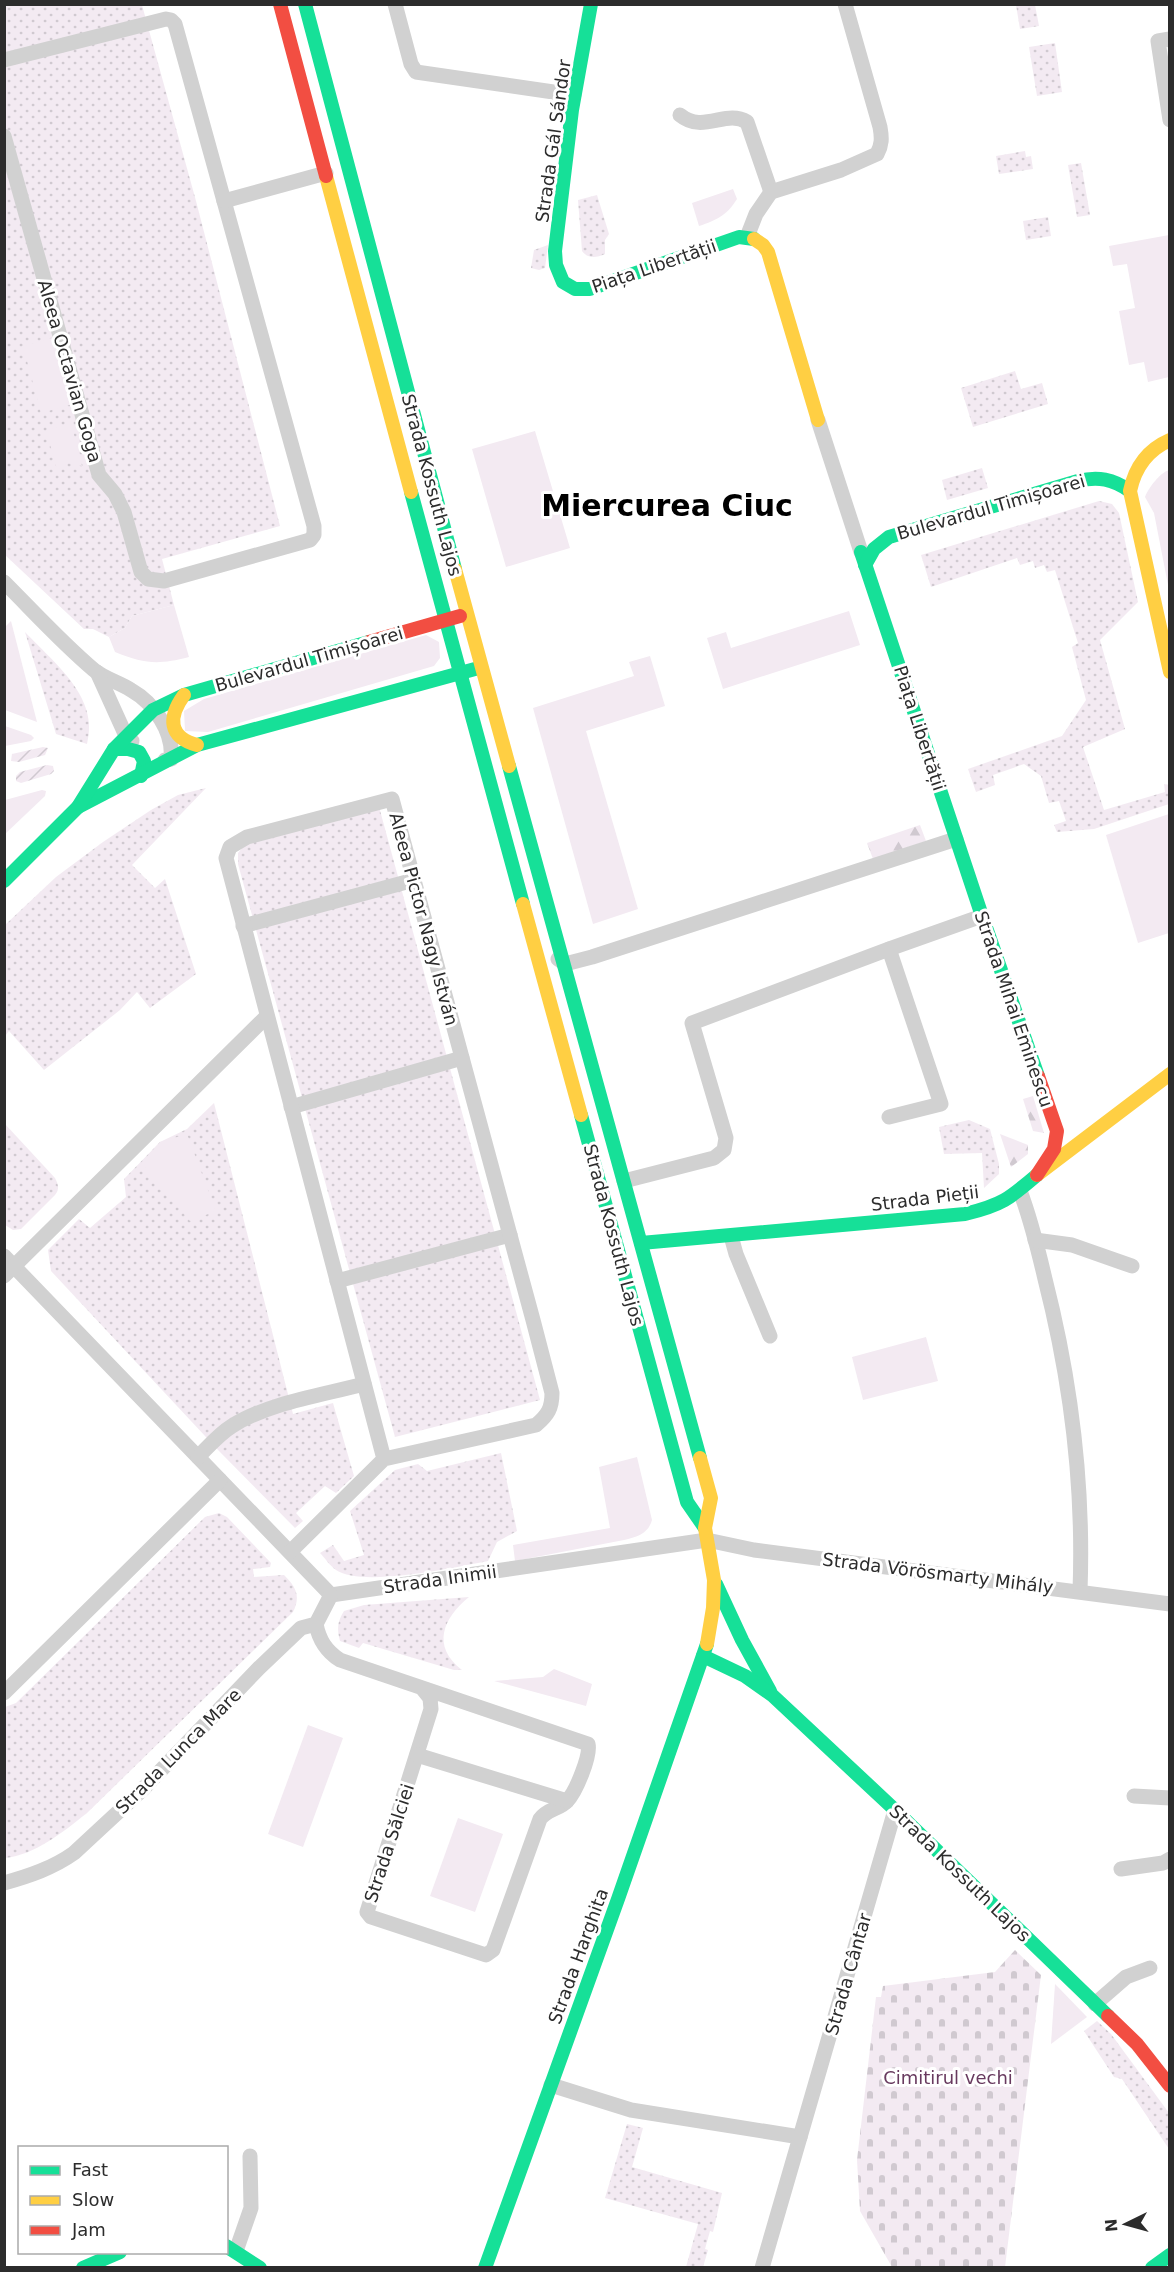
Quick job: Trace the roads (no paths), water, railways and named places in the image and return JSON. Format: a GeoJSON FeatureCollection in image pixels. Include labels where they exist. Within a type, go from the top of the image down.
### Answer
{"type":"FeatureCollection","features":[{"type":"Feature","properties":{"kind":"street","name":"Strada Kossuth Lajos"},"geometry":{"type":"LineString","coordinates":[[280,4],[687,1502],[706,1534]]}},
{"type":"Feature","properties":{"kind":"street","name":"Strada Kossuth Lajos"},"geometry":{"type":"LineString","coordinates":[[304,4],[467,613],[711,1498],[706,1534],[714,1580],[711,1625],[703,1656],[726,1666],[772,1695],[895,1810],[1145,2053],[1170,2086]]}},
{"type":"Feature","properties":{"kind":"street"},"geometry":{"type":"LineString","coordinates":[[395,4],[411,64],[416,72],[574,95]]}},
{"type":"Feature","properties":{"kind":"street","name":"Strada Gál Sándor"},"geometry":{"type":"LineString","coordinates":[[563,282],[555,260],[574,95],[591,4]]}},
{"type":"Feature","properties":{"kind":"street"},"geometry":{"type":"LineString","coordinates":[[747,237],[756,214],[771,192],[841,170],[877,154],[882,137],[844,4]]}},
{"type":"Feature","properties":{"kind":"street","name":"Aleea Octavian Goga"},"geometry":{"type":"LineString","coordinates":[[4,60],[166,19],[171,20],[177,26],[314,526],[314,535],[305,543],[158,582],[148,579],[141,572],[124,512],[118,499],[99,475],[4,136]]}},
{"type":"Feature","properties":{"kind":"street"},"geometry":{"type":"LineString","coordinates":[[1170,39],[1158,41],[1170,120]]}},
{"type":"Feature","properties":{"kind":"street"},"geometry":{"type":"LineString","coordinates":[[680,115],[692,122],[703,123],[735,118],[747,122],[771,192]]}},
{"type":"Feature","properties":{"kind":"street"},"geometry":{"type":"LineString","coordinates":[[224,201],[326,173]]}},
{"type":"Feature","properties":{"kind":"street","name":"Piața Libertății"},"geometry":{"type":"LineString","coordinates":[[563,282],[575,290],[590,289],[740,237],[747,237],[766,246],[818,420],[956,839]]}},
{"type":"Feature","properties":{"kind":"street"},"geometry":{"type":"LineString","coordinates":[[380,372],[397,353]]}},
{"type":"Feature","properties":{"kind":"street"},"geometry":{"type":"LineString","coordinates":[[1170,440],[1152,449],[1136,466],[1130,491],[1170,672]]}},
{"type":"Feature","properties":{"kind":"street","name":"Bulevardul Timișoarei"},"geometry":{"type":"LineString","coordinates":[[863,558],[889,537],[1093,477],[1109,479],[1130,491]]}},
{"type":"Feature","properties":{"kind":"street"},"geometry":{"type":"LineString","coordinates":[[4,582],[97,672],[133,690],[155,695],[184,695]]}},
{"type":"Feature","properties":{"kind":"street","name":"Bulevardul Timișoarei"},"geometry":{"type":"LineString","coordinates":[[4,881],[78,807],[114,749],[153,710],[184,695],[467,613]]}},
{"type":"Feature","properties":{"kind":"street","name":"Bulevardul Timișoarei"},"geometry":{"type":"LineString","coordinates":[[78,807],[197,745],[482,668]]}},
{"type":"Feature","properties":{"kind":"street"},"geometry":{"type":"LineString","coordinates":[[97,672],[126,736],[152,757],[170,761],[169,738],[162,721],[133,690]]}},
{"type":"Feature","properties":{"kind":"street"},"geometry":{"type":"LineString","coordinates":[[184,695],[174,712],[174,727],[182,740],[188,744],[197,745]]}},
{"type":"Feature","properties":{"kind":"street"},"geometry":{"type":"LineString","coordinates":[[114,749],[131,748],[140,753],[144,761],[141,776]]}},
{"type":"Feature","properties":{"kind":"street","name":"Aleea Pictor Nagy István"},"geometry":{"type":"LineString","coordinates":[[392,799],[414,880],[552,1393],[552,1405],[546,1416],[536,1425],[384,1460],[225,858],[230,848],[247,837],[392,799]]}},
{"type":"Feature","properties":{"kind":"street"},"geometry":{"type":"LineString","coordinates":[[532,938],[565,964],[956,839]]}},
{"type":"Feature","properties":{"kind":"street","name":"Strada Mihai Eminescu"},"geometry":{"type":"LineString","coordinates":[[956,839],[1057,1131],[1054,1149],[1037,1175]]}},
{"type":"Feature","properties":{"kind":"street"},"geometry":{"type":"LineString","coordinates":[[243,926],[414,880]]}},
{"type":"Feature","properties":{"kind":"street"},"geometry":{"type":"LineString","coordinates":[[624,1180],[714,1158],[724,1150],[726,1138],[692,1023],[982,916]]}},
{"type":"Feature","properties":{"kind":"street"},"geometry":{"type":"LineString","coordinates":[[889,949],[941,1104],[889,1117]]}},
{"type":"Feature","properties":{"kind":"street"},"geometry":{"type":"LineString","coordinates":[[267,1016],[8,1266],[331,1595],[316,1624],[318,1636],[325,1648],[340,1660],[586,1742],[589,1746],[582,1773],[567,1802],[417,1755]]}},
{"type":"Feature","properties":{"kind":"street"},"geometry":{"type":"LineString","coordinates":[[291,1107],[462,1058]]}},
{"type":"Feature","properties":{"kind":"street","name":"Strada Pieții"},"geometry":{"type":"LineString","coordinates":[[641,1243],[964,1214],[992,1207],[1020,1191],[1037,1175],[1170,1074]]}},
{"type":"Feature","properties":{"kind":"street"},"geometry":{"type":"LineString","coordinates":[[1057,1131],[1079,1134],[1096,1130]]}},
{"type":"Feature","properties":{"kind":"street"},"geometry":{"type":"LineString","coordinates":[[1020,1191],[1060,1339],[1073,1423],[1081,1533],[1080,1591]]}},
{"type":"Feature","properties":{"kind":"street"},"geometry":{"type":"LineString","coordinates":[[337,1281],[510,1235]]}},
{"type":"Feature","properties":{"kind":"street"},"geometry":{"type":"LineString","coordinates":[[730,1236],[771,1336]]}},
{"type":"Feature","properties":{"kind":"street"},"geometry":{"type":"LineString","coordinates":[[1035,1240],[1072,1245],[1132,1266]]}},
{"type":"Feature","properties":{"kind":"street"},"geometry":{"type":"LineString","coordinates":[[198,1457],[231,1426],[244,1419],[273,1408],[364,1384]]}},
{"type":"Feature","properties":{"kind":"street"},"geometry":{"type":"LineString","coordinates":[[290,1552],[384,1460]]}},
{"type":"Feature","properties":{"kind":"street"},"geometry":{"type":"LineString","coordinates":[[4,1693],[220,1480]]}},
{"type":"Feature","properties":{"kind":"street","name":"Strada Vörösmarty Mihály"},"geometry":{"type":"LineString","coordinates":[[706,1534],[754,1550],[1170,1604]]}},
{"type":"Feature","properties":{"kind":"street","name":"Strada Inimii"},"geometry":{"type":"LineString","coordinates":[[331,1595],[706,1534]]}},
{"type":"Feature","properties":{"kind":"street","name":"Strada Kossuth Lajos"},"geometry":{"type":"LineString","coordinates":[[714,1580],[742,1640],[772,1695]]}},
{"type":"Feature","properties":{"kind":"street","name":"Strada Lunca Mare"},"geometry":{"type":"LineString","coordinates":[[4,1883],[45,1869],[74,1853],[143,1790],[287,1641],[301,1628],[316,1624]]}},
{"type":"Feature","properties":{"kind":"street","name":"Strada Harghita"},"geometry":{"type":"LineString","coordinates":[[485,2268],[703,1656]]}},
{"type":"Feature","properties":{"kind":"street","name":"Strada Sălciei"},"geometry":{"type":"LineString","coordinates":[[422,1688],[432,1704],[368,1912],[371,1917],[486,1955],[493,1950],[540,1819],[551,1809],[567,1802]]}},
{"type":"Feature","properties":{"kind":"street"},"geometry":{"type":"LineString","coordinates":[[1134,1796],[1170,1798]]}},
{"type":"Feature","properties":{"kind":"street","name":"Strada Cântar"},"geometry":{"type":"LineString","coordinates":[[762,2268],[895,1810]]}},
{"type":"Feature","properties":{"kind":"street"},"geometry":{"type":"LineString","coordinates":[[1121,1869],[1163,1863],[1170,1859]]}},
{"type":"Feature","properties":{"kind":"street"},"geometry":{"type":"LineString","coordinates":[[1095,2004],[1126,1977],[1150,1968]]}},
{"type":"Feature","properties":{"kind":"street"},"geometry":{"type":"LineString","coordinates":[[1145,2053],[1163,2054]]}},
{"type":"Feature","properties":{"kind":"street"},"geometry":{"type":"LineString","coordinates":[[551,2085],[631,2110],[800,2138]]}},
{"type":"Feature","properties":{"kind":"street"},"geometry":{"type":"LineString","coordinates":[[250,2156],[251,2208],[231,2249],[260,2268]]}},
{"type":"Feature","properties":{"kind":"street"},"geometry":{"type":"LineString","coordinates":[[83,2268],[118,2254]]}},
{"type":"Feature","properties":{"kind":"street"},"geometry":{"type":"LineString","coordinates":[[1152,2268],[1170,2255]]}},
{"type":"Feature","properties":{"kind":"district","name":"Miercurea Ciuc"},"geometry":{"type":"Point","coordinates":[667,505]}},
{"type":"Feature","properties":{"kind":"park label","name":"Cimitirul vechi"},"geometry":{"type":"Point","coordinates":[948,2077]}}]}
